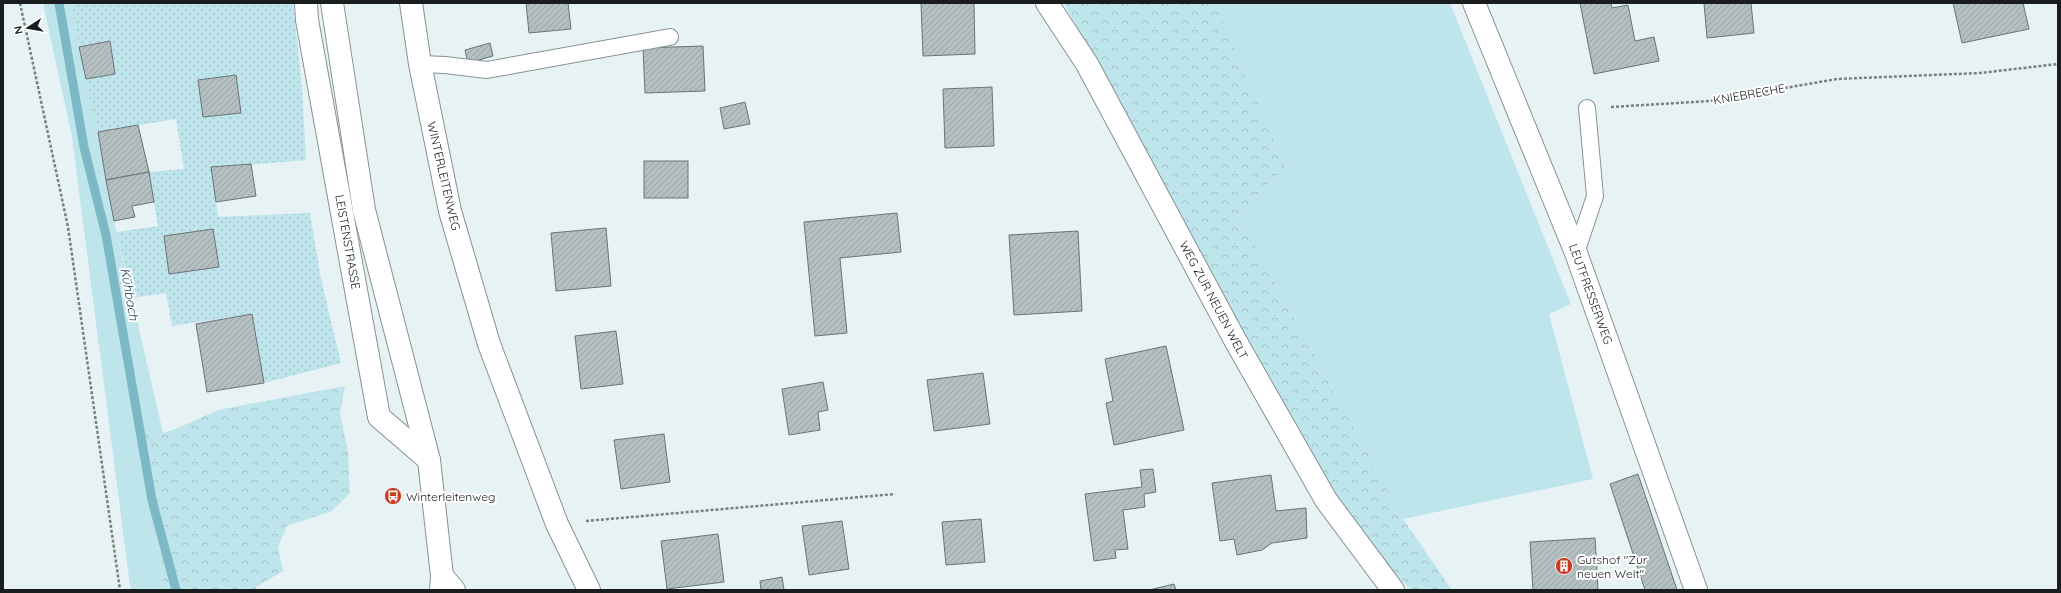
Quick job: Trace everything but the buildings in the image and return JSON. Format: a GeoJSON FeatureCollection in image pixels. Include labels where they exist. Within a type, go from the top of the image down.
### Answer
{"type":"FeatureCollection","features":[{"type":"Feature","properties":{"kind":"street","name":"LEISTENSTRASSE"},"geometry":{"type":"LineString","coordinates":[[306,3],[307,20],[379,417],[429,460]]}},
{"type":"Feature","properties":{"kind":"street","name":"LEISTENSTRASSE"},"geometry":{"type":"LineString","coordinates":[[332,3],[364,210],[429,460],[446,586]]}},
{"type":"Feature","properties":{"kind":"street","name":"WINTERLEITENWEG"},"geometry":{"type":"LineString","coordinates":[[411,3],[420,64],[450,211],[489,344],[557,524],[589,590]]}},
{"type":"Feature","properties":{"kind":"street","name":"WEG ZUR NEUEN WELT"},"geometry":{"type":"LineString","coordinates":[[1047,3],[1087,64],[1235,340],[1326,500],[1393,590]]}},
{"type":"Feature","properties":{"kind":"street","name":"LEUTFRESSERWEG"},"geometry":{"type":"LineString","coordinates":[[1474,3],[1576,253],[1696,590]]}},
{"type":"Feature","properties":{"kind":"lane"},"geometry":{"type":"LineString","coordinates":[[420,64],[446,65],[487,70],[670,37]]}},
{"type":"Feature","properties":{"kind":"lane"},"geometry":{"type":"LineString","coordinates":[[1576,253],[1595,196],[1587,108]]}},
{"type":"Feature","properties":{"kind":"path"},"geometry":{"type":"LineString","coordinates":[[20,3],[68,227],[120,590]]}},
{"type":"Feature","properties":{"kind":"path","name":"KNIEBRECHE"},"geometry":{"type":"LineString","coordinates":[[1587,108],[1710,101],[1837,79],[1980,73],[2058,64]]}},
{"type":"Feature","properties":{"kind":"path"},"geometry":{"type":"LineString","coordinates":[[557,524],[895,494]]}},
{"type":"Feature","properties":{"kind":"green space"},"geometry":{"type":"Polygon","coordinates":[[[43,3],[72,3],[79,47],[98,132],[114,221],[163,433],[140,435],[164,590],[132,590],[130,586],[72,137],[43,3]]]}},
{"type":"Feature","properties":{"kind":"green space"},"geometry":{"type":"Polygon","coordinates":[[[72,3],[293,3],[302,88],[306,160],[211,168],[218,217],[310,213],[321,279],[341,363],[264,383],[252,314],[172,326],[166,293],[132,298],[117,232],[158,226],[149,172],[184,169],[176,119],[98,132],[86,79],[115,74],[110,41],[79,47],[72,3]],[[236,75],[198,80],[203,117],[241,112],[236,75]]]}},
{"type":"Feature","properties":{"kind":"green space"},"geometry":{"type":"Polygon","coordinates":[[[1064,3],[1215,3],[1285,166],[1239,215],[1403,519],[1452,590],[1411,590],[1367,542],[1321,476],[1064,3]]]}},
{"type":"Feature","properties":{"kind":"green space"},"geometry":{"type":"Polygon","coordinates":[[[1215,3],[1450,3],[1571,304],[1549,314],[1593,479],[1403,519],[1239,215],[1285,166],[1215,3]]]}},
{"type":"Feature","properties":{"kind":"green space"},"geometry":{"type":"Polygon","coordinates":[[[345,386],[340,413],[348,452],[350,493],[332,511],[287,526],[278,547],[283,571],[256,587],[256,590],[164,590],[140,435],[163,433],[218,410],[345,386]]]}},
{"type":"Feature","properties":{"kind":"waterway","name":"Kühbach"},"geometry":{"type":"LineString","coordinates":[[59,3],[84,147],[106,235],[152,500],[176,590]]}},
{"type":"Feature","properties":{"kind":"place","name":"Winterleitenweg"},"geometry":{"type":"Point","coordinates":[393,496]}},
{"type":"Feature","properties":{"kind":"place","name":"Gutshof \"Zur neuen Welt\""},"geometry":{"type":"Point","coordinates":[1564,566]}}]}
